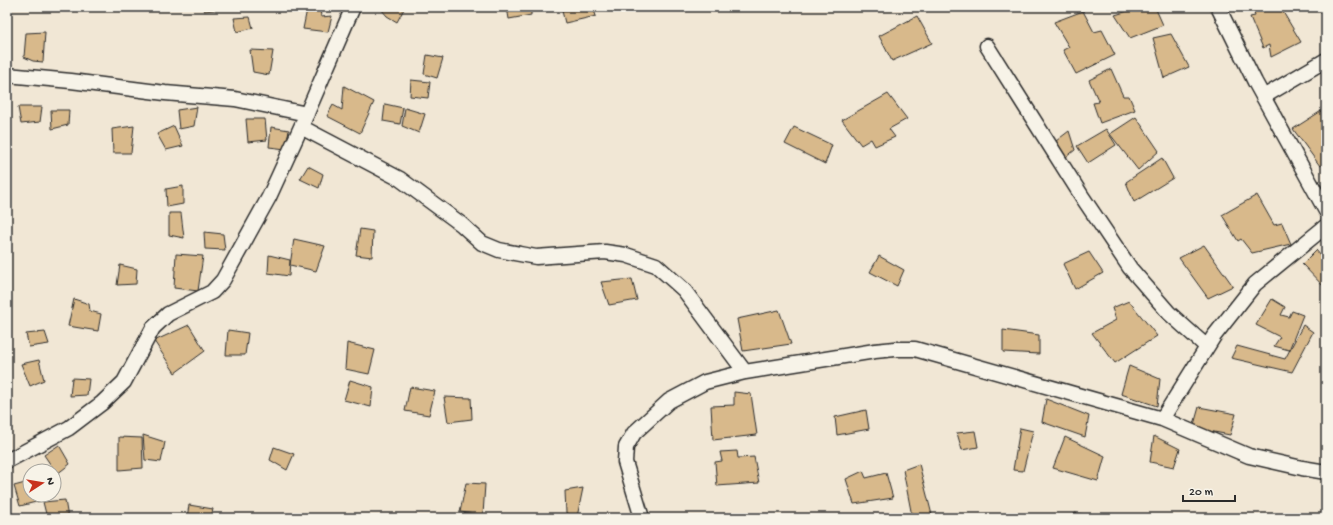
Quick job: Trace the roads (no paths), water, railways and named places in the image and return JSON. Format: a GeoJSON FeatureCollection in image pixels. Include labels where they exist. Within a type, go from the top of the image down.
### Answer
{"type":"FeatureCollection","features":[{"type":"Feature","properties":{"kind":"street"},"geometry":{"type":"LineString","coordinates":[[7,461],[68,428],[102,403],[124,382],[153,328],[168,314],[212,292],[223,280],[268,197],[301,127],[353,7]]}},
{"type":"Feature","properties":{"kind":"street"},"geometry":{"type":"LineString","coordinates":[[1218,7],[1263,97],[1326,211]]}},
{"type":"Feature","properties":{"kind":"street"},"geometry":{"type":"LineString","coordinates":[[987,46],[1083,198],[1130,268],[1169,313],[1207,347]]}},
{"type":"Feature","properties":{"kind":"street"},"geometry":{"type":"LineString","coordinates":[[1263,97],[1326,60]]}},
{"type":"Feature","properties":{"kind":"street"},"geometry":{"type":"LineString","coordinates":[[7,75],[71,81],[165,93],[236,99],[306,114]]}},
{"type":"Feature","properties":{"kind":"street"},"geometry":{"type":"LineString","coordinates":[[301,127],[400,179],[461,224],[482,243],[499,250],[536,257],[605,252],[626,255],[656,265],[684,290],[745,372]]}},
{"type":"Feature","properties":{"kind":"street"},"geometry":{"type":"LineString","coordinates":[[1162,419],[1214,336],[1256,284],[1326,226]]}},
{"type":"Feature","properties":{"kind":"street"},"geometry":{"type":"LineString","coordinates":[[642,518],[624,462],[626,447],[634,433],[669,401],[705,382],[745,372],[895,349],[915,349],[1162,419],[1249,456],[1326,472]]}}]}
